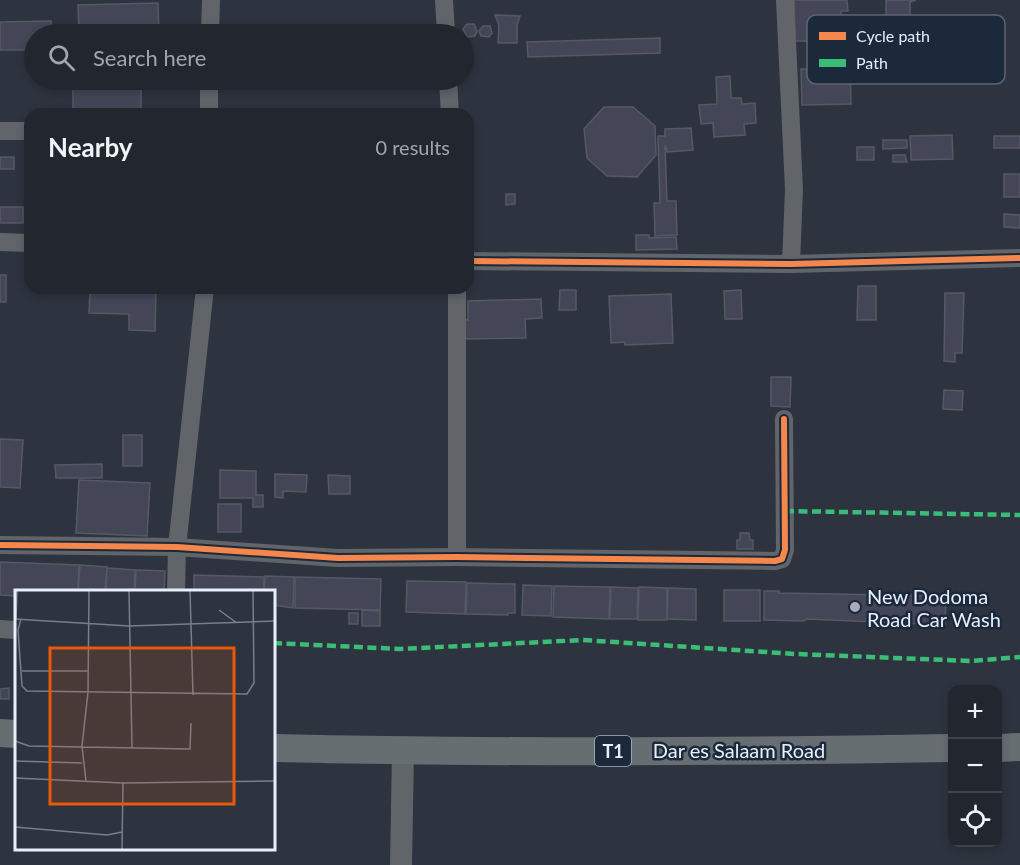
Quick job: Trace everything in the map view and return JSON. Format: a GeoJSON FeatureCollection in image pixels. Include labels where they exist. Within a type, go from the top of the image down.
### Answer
{"type":"FeatureCollection","features":[{"type":"Feature","properties":{"kind":"highway"},"geometry":{"type":"LineString","coordinates":[[0,733],[15,734]]}},
{"type":"Feature","properties":{"kind":"highway"},"geometry":{"type":"LineString","coordinates":[[1002,748],[1020,747]]}},
{"type":"Feature","properties":{"kind":"highway","name":"Dar es Salaam Road"},"geometry":{"type":"LineString","coordinates":[[274,748],[403,751],[752,751],[948,748]]}},
{"type":"Feature","properties":{"kind":"street"},"geometry":{"type":"LineString","coordinates":[[210,24],[211,0]]}},
{"type":"Feature","properties":{"kind":"street"},"geometry":{"type":"LineString","coordinates":[[444,0],[445,24]]}},
{"type":"Feature","properties":{"kind":"street"},"geometry":{"type":"LineString","coordinates":[[785,0],[794,189],[791,264]]}},
{"type":"Feature","properties":{"kind":"street"},"geometry":{"type":"LineString","coordinates":[[209,108],[210,90]]}},
{"type":"Feature","properties":{"kind":"street"},"geometry":{"type":"LineString","coordinates":[[449,90],[450,108]]}},
{"type":"Feature","properties":{"kind":"street"},"geometry":{"type":"LineString","coordinates":[[0,131],[24,131]]}},
{"type":"Feature","properties":{"kind":"street"},"geometry":{"type":"LineString","coordinates":[[0,242],[24,243]]}},
{"type":"Feature","properties":{"kind":"street"},"geometry":{"type":"LineString","coordinates":[[474,261],[791,264],[1020,258]]}},
{"type":"Feature","properties":{"kind":"street"},"geometry":{"type":"LineString","coordinates":[[176,590],[177,547],[204,294]]}},
{"type":"Feature","properties":{"kind":"street"},"geometry":{"type":"LineString","coordinates":[[457,294],[457,558]]}},
{"type":"Feature","properties":{"kind":"street"},"geometry":{"type":"LineString","coordinates":[[0,545],[177,547],[338,558],[775,561],[782,559],[785,543],[784,419]]}},
{"type":"Feature","properties":{"kind":"street"},"geometry":{"type":"LineString","coordinates":[[0,629],[15,630]]}},
{"type":"Feature","properties":{"kind":"street"},"geometry":{"type":"LineString","coordinates":[[401,865],[403,751]]}},
{"type":"Feature","properties":{"kind":"building"},"geometry":{"type":"Polygon","coordinates":[[[794,0],[847,0],[848,11],[841,11],[841,15],[807,15],[807,41],[795,41],[794,0]]]}},
{"type":"Feature","properties":{"kind":"building"},"geometry":{"type":"Polygon","coordinates":[[[886,0],[916,0],[910,2],[910,15],[886,15],[886,0]]]}},
{"type":"Feature","properties":{"kind":"building"},"geometry":{"type":"Polygon","coordinates":[[[158,3],[159,24],[79,24],[78,5],[158,3]]]}},
{"type":"Feature","properties":{"kind":"building"},"geometry":{"type":"Polygon","coordinates":[[[495,15],[520,16],[517,25],[517,43],[498,43],[499,25],[495,15]]]}},
{"type":"Feature","properties":{"kind":"building"},"geometry":{"type":"Polygon","coordinates":[[[51,21],[51,24],[24,24],[24,50],[0,50],[0,22],[51,21]]]}},
{"type":"Feature","properties":{"kind":"building"},"geometry":{"type":"Polygon","coordinates":[[[483,26],[490,26],[492,33],[489,37],[481,36],[479,31],[483,26]]]}},
{"type":"Feature","properties":{"kind":"building"},"geometry":{"type":"Polygon","coordinates":[[[660,38],[660,53],[528,57],[527,42],[660,38]]]}},
{"type":"Feature","properties":{"kind":"building"},"geometry":{"type":"Polygon","coordinates":[[[801,69],[807,69],[807,84],[851,84],[851,104],[802,105],[801,69]]]}},
{"type":"Feature","properties":{"kind":"building"},"geometry":{"type":"Polygon","coordinates":[[[730,76],[731,98],[741,98],[742,104],[755,103],[756,123],[744,124],[745,135],[714,137],[713,123],[701,124],[699,105],[717,104],[716,77],[730,76]]]}},
{"type":"Feature","properties":{"kind":"building"},"geometry":{"type":"Polygon","coordinates":[[[73,90],[141,90],[141,108],[73,108],[73,90]]]}},
{"type":"Feature","properties":{"kind":"building"},"geometry":{"type":"Polygon","coordinates":[[[604,107],[633,107],[655,126],[656,155],[637,177],[607,176],[587,158],[584,129],[604,107]]]}},
{"type":"Feature","properties":{"kind":"building"},"geometry":{"type":"Polygon","coordinates":[[[691,128],[693,150],[667,152],[665,146],[667,201],[676,201],[677,235],[655,236],[654,203],[660,203],[658,136],[665,136],[665,129],[691,128]]]}},
{"type":"Feature","properties":{"kind":"building"},"geometry":{"type":"Polygon","coordinates":[[[952,135],[953,159],[911,160],[910,136],[952,135]]]}},
{"type":"Feature","properties":{"kind":"building"},"geometry":{"type":"Polygon","coordinates":[[[994,136],[1020,136],[1020,148],[994,148],[994,136]]]}},
{"type":"Feature","properties":{"kind":"building"},"geometry":{"type":"Polygon","coordinates":[[[883,140],[907,140],[907,148],[883,149],[883,140]]]}},
{"type":"Feature","properties":{"kind":"building"},"geometry":{"type":"Polygon","coordinates":[[[857,147],[874,147],[874,160],[857,160],[857,147]]]}},
{"type":"Feature","properties":{"kind":"building"},"geometry":{"type":"Polygon","coordinates":[[[893,155],[905,155],[907,162],[893,162],[893,155]]]}},
{"type":"Feature","properties":{"kind":"building"},"geometry":{"type":"Polygon","coordinates":[[[0,157],[14,157],[14,169],[0,169],[0,157]]]}},
{"type":"Feature","properties":{"kind":"building"},"geometry":{"type":"Polygon","coordinates":[[[1004,174],[1020,174],[1020,197],[1004,197],[1004,174]]]}},
{"type":"Feature","properties":{"kind":"building"},"geometry":{"type":"Polygon","coordinates":[[[506,194],[515,194],[515,204],[506,205],[506,194]]]}},
{"type":"Feature","properties":{"kind":"building"},"geometry":{"type":"Polygon","coordinates":[[[0,207],[23,207],[23,223],[0,223],[0,207]]]}},
{"type":"Feature","properties":{"kind":"building"},"geometry":{"type":"Polygon","coordinates":[[[1004,214],[1020,215],[1020,228],[1004,227],[1004,214]]]}},
{"type":"Feature","properties":{"kind":"building"},"geometry":{"type":"Polygon","coordinates":[[[636,235],[649,235],[649,238],[676,237],[677,249],[636,250],[636,235]]]}},
{"type":"Feature","properties":{"kind":"building"},"geometry":{"type":"Polygon","coordinates":[[[0,275],[6,275],[6,302],[0,302],[0,275]]]}},
{"type":"Feature","properties":{"kind":"building"},"geometry":{"type":"Polygon","coordinates":[[[858,286],[876,286],[876,320],[857,320],[858,286]]]}},
{"type":"Feature","properties":{"kind":"building"},"geometry":{"type":"Polygon","coordinates":[[[560,290],[576,290],[576,310],[559,310],[560,290]]]}},
{"type":"Feature","properties":{"kind":"building"},"geometry":{"type":"Polygon","coordinates":[[[741,290],[742,319],[725,319],[724,291],[741,290]]]}},
{"type":"Feature","properties":{"kind":"building"},"geometry":{"type":"Polygon","coordinates":[[[945,293],[964,293],[962,353],[955,353],[955,362],[944,361],[945,293]]]}},
{"type":"Feature","properties":{"kind":"building"},"geometry":{"type":"Polygon","coordinates":[[[90,294],[156,294],[155,331],[129,330],[129,314],[89,313],[90,294]]]}},
{"type":"Feature","properties":{"kind":"building"},"geometry":{"type":"Polygon","coordinates":[[[671,294],[673,343],[625,345],[625,342],[611,343],[609,296],[671,294]]]}},
{"type":"Feature","properties":{"kind":"building"},"geometry":{"type":"Polygon","coordinates":[[[541,299],[542,318],[525,319],[526,338],[464,339],[464,320],[468,320],[468,301],[541,299]]]}},
{"type":"Feature","properties":{"kind":"building"},"geometry":{"type":"Polygon","coordinates":[[[771,377],[791,377],[790,407],[771,406],[771,377]]]}},
{"type":"Feature","properties":{"kind":"building"},"geometry":{"type":"Polygon","coordinates":[[[944,390],[963,391],[962,410],[943,409],[944,390]]]}},
{"type":"Feature","properties":{"kind":"building"},"geometry":{"type":"Polygon","coordinates":[[[123,435],[142,435],[142,466],[123,466],[123,435]]]}},
{"type":"Feature","properties":{"kind":"building"},"geometry":{"type":"Polygon","coordinates":[[[0,439],[23,440],[20,488],[0,487],[0,439]]]}},
{"type":"Feature","properties":{"kind":"building"},"geometry":{"type":"Polygon","coordinates":[[[102,464],[102,478],[56,478],[55,465],[102,464]]]}},
{"type":"Feature","properties":{"kind":"building"},"geometry":{"type":"Polygon","coordinates":[[[220,470],[256,471],[256,495],[263,495],[263,507],[253,507],[253,498],[220,498],[220,470]]]}},
{"type":"Feature","properties":{"kind":"building"},"geometry":{"type":"Polygon","coordinates":[[[275,474],[307,475],[306,492],[283,491],[283,498],[275,497],[275,474]]]}},
{"type":"Feature","properties":{"kind":"building"},"geometry":{"type":"Polygon","coordinates":[[[328,475],[350,476],[350,494],[329,494],[328,475]]]}},
{"type":"Feature","properties":{"kind":"building"},"geometry":{"type":"Polygon","coordinates":[[[79,480],[150,483],[147,536],[76,533],[79,480]]]}},
{"type":"Feature","properties":{"kind":"building"},"geometry":{"type":"Polygon","coordinates":[[[218,504],[241,504],[241,532],[218,532],[218,504]]]}},
{"type":"Feature","properties":{"kind":"building"},"geometry":{"type":"Polygon","coordinates":[[[740,533],[749,533],[750,540],[753,540],[753,549],[737,549],[740,533]]]}},
{"type":"Feature","properties":{"kind":"building"},"geometry":{"type":"Polygon","coordinates":[[[0,562],[79,565],[78,590],[15,590],[15,596],[0,595],[0,562]]]}},
{"type":"Feature","properties":{"kind":"building"},"geometry":{"type":"Polygon","coordinates":[[[80,565],[107,567],[105,590],[78,590],[80,565]]]}},
{"type":"Feature","properties":{"kind":"building"},"geometry":{"type":"Polygon","coordinates":[[[107,568],[135,570],[134,590],[106,590],[107,568]]]}},
{"type":"Feature","properties":{"kind":"building"},"geometry":{"type":"Polygon","coordinates":[[[136,570],[165,571],[164,590],[135,590],[136,570]]]}},
{"type":"Feature","properties":{"kind":"building"},"geometry":{"type":"Polygon","coordinates":[[[194,575],[264,577],[264,590],[194,590],[194,575]]]}},
{"type":"Feature","properties":{"kind":"building"},"geometry":{"type":"Polygon","coordinates":[[[265,576],[294,577],[293,608],[274,605],[274,590],[264,590],[265,576]]]}},
{"type":"Feature","properties":{"kind":"building"},"geometry":{"type":"Polygon","coordinates":[[[295,577],[381,579],[380,610],[295,608],[295,577]]]}},
{"type":"Feature","properties":{"kind":"building"},"geometry":{"type":"Polygon","coordinates":[[[407,581],[466,582],[465,614],[406,612],[407,581]]]}},
{"type":"Feature","properties":{"kind":"building"},"geometry":{"type":"Polygon","coordinates":[[[467,583],[515,584],[515,613],[508,613],[508,615],[466,614],[467,583]]]}},
{"type":"Feature","properties":{"kind":"building"},"geometry":{"type":"Polygon","coordinates":[[[523,585],[552,586],[551,616],[522,615],[523,585]]]}},
{"type":"Feature","properties":{"kind":"building"},"geometry":{"type":"Polygon","coordinates":[[[554,586],[610,587],[609,619],[553,617],[554,586]]]}},
{"type":"Feature","properties":{"kind":"building"},"geometry":{"type":"Polygon","coordinates":[[[611,587],[638,588],[637,619],[610,619],[611,587]]]}},
{"type":"Feature","properties":{"kind":"building"},"geometry":{"type":"Polygon","coordinates":[[[639,587],[667,588],[667,620],[638,620],[639,587]]]}},
{"type":"Feature","properties":{"kind":"building"},"geometry":{"type":"Polygon","coordinates":[[[668,588],[696,589],[696,620],[667,619],[668,588]]]}},
{"type":"Feature","properties":{"kind":"building"},"geometry":{"type":"Polygon","coordinates":[[[724,590],[760,590],[760,621],[724,621],[724,590]]]}},
{"type":"Feature","properties":{"kind":"building","name":"New Dodoma Road Car Wash"},"geometry":{"type":"Polygon","coordinates":[[[764,591],[946,596],[945,625],[807,619],[803,621],[764,620],[764,591]]]}},
{"type":"Feature","properties":{"kind":"building"},"geometry":{"type":"Polygon","coordinates":[[[362,610],[380,611],[380,626],[362,626],[362,610]]]}},
{"type":"Feature","properties":{"kind":"building"},"geometry":{"type":"Polygon","coordinates":[[[349,613],[358,613],[358,624],[349,624],[349,613]]]}},
{"type":"Feature","properties":{"kind":"building"},"geometry":{"type":"Polygon","coordinates":[[[9,688],[9,699],[0,699],[0,689],[9,688]]]}},
{"type":"Feature","properties":{"kind":"marked path"},"geometry":{"type":"LineString","coordinates":[[785,511],[1020,515]]}},
{"type":"Feature","properties":{"kind":"marked path"},"geometry":{"type":"LineString","coordinates":[[274,643],[400,649],[583,640],[796,654],[971,661],[1020,657]]}},
{"type":"Feature","properties":{"kind":"cycle path"},"geometry":{"type":"LineString","coordinates":[[474,261],[791,264],[1020,258]]}},
{"type":"Feature","properties":{"kind":"cycle path"},"geometry":{"type":"LineString","coordinates":[[0,545],[177,547],[338,558],[457,557],[775,561],[782,559],[785,550],[784,419]]}},
{"type":"Feature","properties":{"kind":"place","name":"New Dodoma Road Car Wash"},"geometry":{"type":"Point","coordinates":[855,607]}}]}
